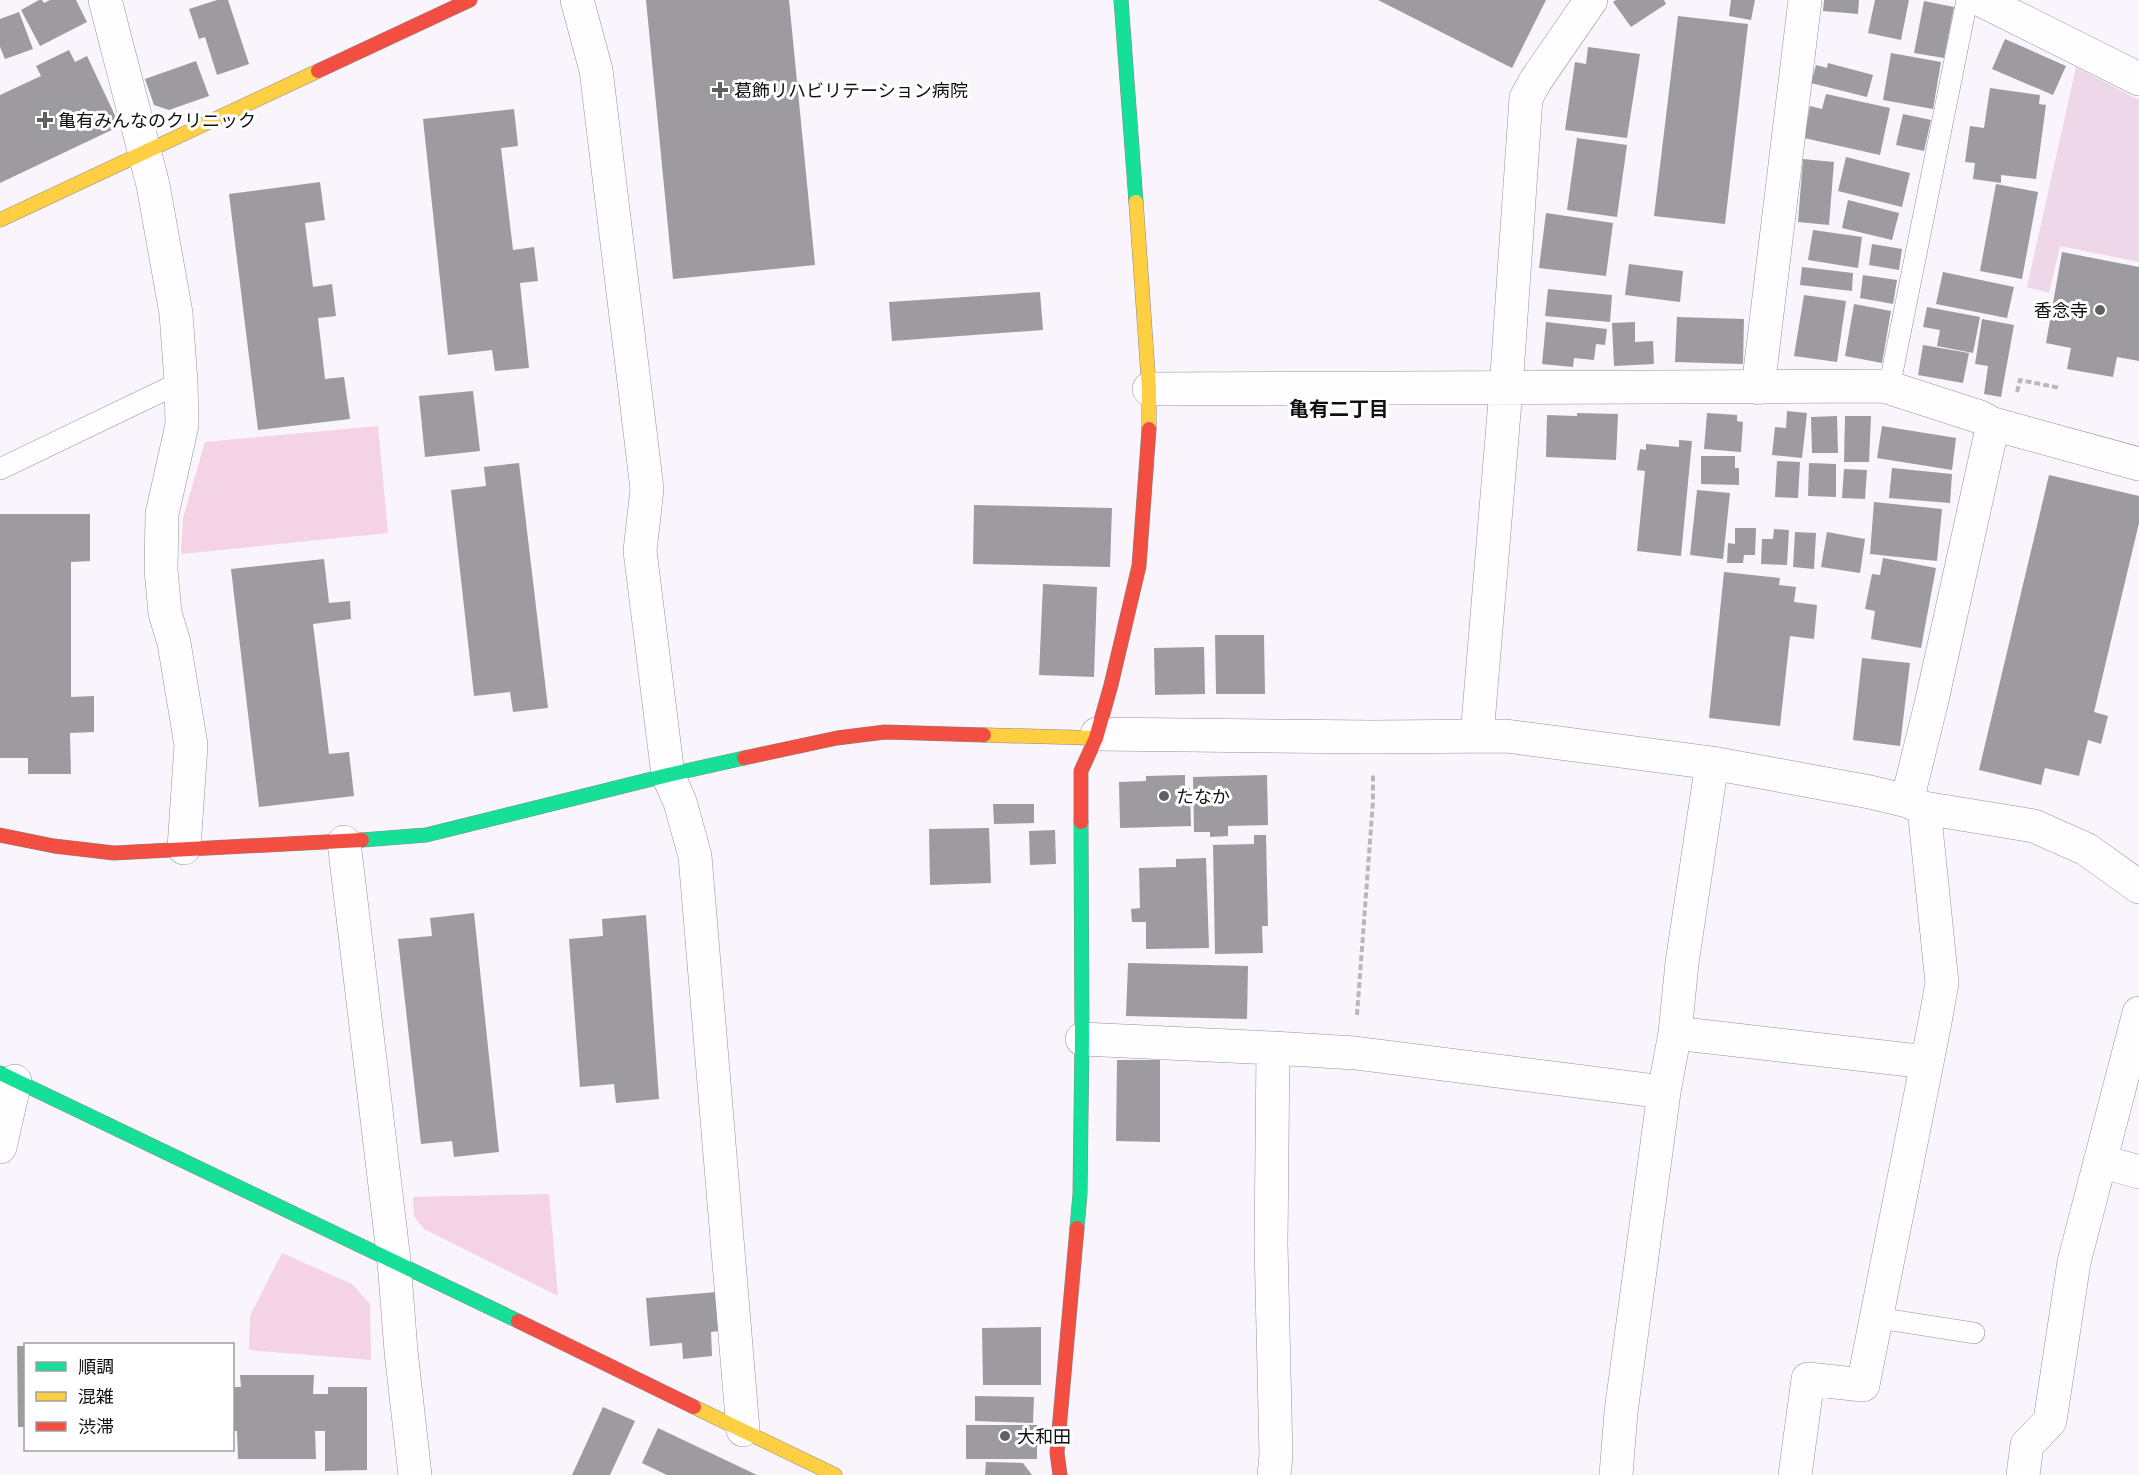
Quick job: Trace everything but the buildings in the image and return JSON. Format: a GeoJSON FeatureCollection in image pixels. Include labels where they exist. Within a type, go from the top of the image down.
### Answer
{"type":"FeatureCollection","features":[{"type":"Feature","properties":{"kind":"street"},"geometry":{"type":"LineString","coordinates":[[105,0],[153,185],[176,314],[182,425],[162,514],[161,570],[165,614],[174,643],[191,745],[184,848]]}},
{"type":"Feature","properties":{"kind":"street"},"geometry":{"type":"LineString","coordinates":[[0,220],[470,0]]}},
{"type":"Feature","properties":{"kind":"street"},"geometry":{"type":"LineString","coordinates":[[577,0],[596,70],[647,489],[640,550],[668,775],[680,802],[695,856],[743,1430]]}},
{"type":"Feature","properties":{"kind":"street"},"geometry":{"type":"LineString","coordinates":[[1059,1475],[1058,1453],[1080,1194],[1082,771],[1096,736],[1111,685],[1139,566],[1150,421],[1120,0]]}},
{"type":"Feature","properties":{"kind":"street"},"geometry":{"type":"LineString","coordinates":[[1477,736],[1506,388],[1526,98],[1591,0]]}},
{"type":"Feature","properties":{"kind":"street"},"geometry":{"type":"LineString","coordinates":[[1758,388],[1805,0]]}},
{"type":"Feature","properties":{"kind":"street"},"geometry":{"type":"LineString","coordinates":[[1981,0],[2138,75]]}},
{"type":"Feature","properties":{"kind":"street"},"geometry":{"type":"LineString","coordinates":[[1149,389],[1884,386],[1980,417],[1994,424],[2139,464]]}},
{"type":"Feature","properties":{"kind":"street"},"geometry":{"type":"LineString","coordinates":[[1794,1475],[1808,1379],[1863,1385],[1927,1062],[1942,983],[1915,805],[1932,700],[1994,424]]}},
{"type":"Feature","properties":{"kind":"street"},"geometry":{"type":"LineString","coordinates":[[0,836],[114,854],[184,848],[344,842],[426,835],[668,775],[837,738],[885,732],[1096,736],[1506,736],[1712,763],[1870,792],[1915,805],[2034,826],[2086,849],[2139,887]]}},
{"type":"Feature","properties":{"kind":"street"},"geometry":{"type":"LineString","coordinates":[[1616,1475],[1621,1412],[1664,1092],[1675,1033],[1682,963],[1712,763]]}},
{"type":"Feature","properties":{"kind":"street"},"geometry":{"type":"LineString","coordinates":[[344,842],[394,1261],[401,1351],[415,1475]]}},
{"type":"Feature","properties":{"kind":"street"},"geometry":{"type":"LineString","coordinates":[[2023,1475],[2027,1445],[2050,1420],[2074,1262],[2139,1013]]}},
{"type":"Feature","properties":{"kind":"street"},"geometry":{"type":"LineString","coordinates":[[1675,1033],[1927,1062]]}},
{"type":"Feature","properties":{"kind":"street"},"geometry":{"type":"LineString","coordinates":[[1082,1039],[1355,1053],[1664,1092]]}},
{"type":"Feature","properties":{"kind":"street"},"geometry":{"type":"LineString","coordinates":[[1273,1047],[1271,1244],[1276,1456],[1274,1475]]}},
{"type":"Feature","properties":{"kind":"street"},"geometry":{"type":"LineString","coordinates":[[0,1147],[8,1077],[836,1475]]}},
{"type":"Feature","properties":{"kind":"street"},"geometry":{"type":"LineString","coordinates":[[2100,1161],[2139,1172]]}},
{"type":"Feature","properties":{"kind":"lane"},"geometry":{"type":"LineString","coordinates":[[1889,388],[1968,0]]}},
{"type":"Feature","properties":{"kind":"lane"},"geometry":{"type":"LineString","coordinates":[[0,469],[181,382]]}},
{"type":"Feature","properties":{"kind":"lane"},"geometry":{"type":"LineString","coordinates":[[1878,1317],[1974,1334]]}},
{"type":"Feature","properties":{"kind":"path"},"geometry":{"type":"LineString","coordinates":[[1355,1053],[1373,801],[1372,737]]}},
{"type":"Feature","properties":{"kind":"shaded area"},"geometry":{"type":"Polygon","coordinates":[[[2076,67],[2139,100],[2139,262],[2060,246],[2049,293],[2027,287],[2076,67]]]}},
{"type":"Feature","properties":{"kind":"shaded area"},"geometry":{"type":"Polygon","coordinates":[[[378,426],[388,533],[181,554],[183,518],[205,442],[378,426]]]}},
{"type":"Feature","properties":{"kind":"shaded area"},"geometry":{"type":"Polygon","coordinates":[[[549,1194],[558,1296],[424,1229],[414,1216],[413,1197],[549,1194]]]}},
{"type":"Feature","properties":{"kind":"shaded area"},"geometry":{"type":"Polygon","coordinates":[[[282,1253],[352,1284],[370,1304],[371,1360],[249,1350],[250,1316],[282,1253]]]}},
{"type":"Feature","properties":{"kind":"traffic: fast"},"geometry":{"type":"LineString","coordinates":[[1121,0],[1136,202]]}},
{"type":"Feature","properties":{"kind":"traffic: fast"},"geometry":{"type":"LineString","coordinates":[[362,840],[426,835],[744,758]]}},
{"type":"Feature","properties":{"kind":"traffic: fast"},"geometry":{"type":"LineString","coordinates":[[1077,1228],[1080,1194],[1082,1039],[1081,822]]}},
{"type":"Feature","properties":{"kind":"traffic: fast"},"geometry":{"type":"LineString","coordinates":[[0,1073],[518,1321]]}},
{"type":"Feature","properties":{"kind":"traffic: slow"},"geometry":{"type":"LineString","coordinates":[[0,220],[318,71]]}},
{"type":"Feature","properties":{"kind":"traffic: slow"},"geometry":{"type":"LineString","coordinates":[[1136,202],[1149,389],[1149,429]]}},
{"type":"Feature","properties":{"kind":"traffic: slow"},"geometry":{"type":"LineString","coordinates":[[984,735],[1096,738]]}},
{"type":"Feature","properties":{"kind":"traffic: slow"},"geometry":{"type":"LineString","coordinates":[[694,1407],[835,1475]]}},
{"type":"Feature","properties":{"kind":"traffic: jam"},"geometry":{"type":"LineString","coordinates":[[318,71],[470,0]]}},
{"type":"Feature","properties":{"kind":"traffic: jam"},"geometry":{"type":"LineString","coordinates":[[1081,822],[1081,771],[1096,738],[1111,685],[1139,566],[1149,429]]}},
{"type":"Feature","properties":{"kind":"traffic: jam"},"geometry":{"type":"LineString","coordinates":[[744,758],[837,738],[885,732],[984,735]]}},
{"type":"Feature","properties":{"kind":"traffic: jam"},"geometry":{"type":"LineString","coordinates":[[0,835],[54,846],[114,853],[362,840]]}},
{"type":"Feature","properties":{"kind":"traffic: jam"},"geometry":{"type":"LineString","coordinates":[[1060,1475],[1057,1453],[1077,1228]]}},
{"type":"Feature","properties":{"kind":"traffic: jam"},"geometry":{"type":"LineString","coordinates":[[518,1321],[694,1407]]}},
{"type":"Feature","properties":{"kind":"place","name":"葛飾リハビリテーション病院"},"geometry":{"type":"Point","coordinates":[720,90]}},
{"type":"Feature","properties":{"kind":"place","name":"亀有みんなのクリニック"},"geometry":{"type":"Point","coordinates":[45,120]}},
{"type":"Feature","properties":{"kind":"place","name":"香念寺"},"geometry":{"type":"Point","coordinates":[2100,310]}},
{"type":"Feature","properties":{"kind":"place","name":"たなか"},"geometry":{"type":"Point","coordinates":[1164,796]}},
{"type":"Feature","properties":{"kind":"place","name":"大和田"},"geometry":{"type":"Point","coordinates":[1005,1436]}},
{"type":"Feature","properties":{"kind":"district","name":"亀有二丁目"},"geometry":{"type":"Point","coordinates":[1339,409]}}]}
